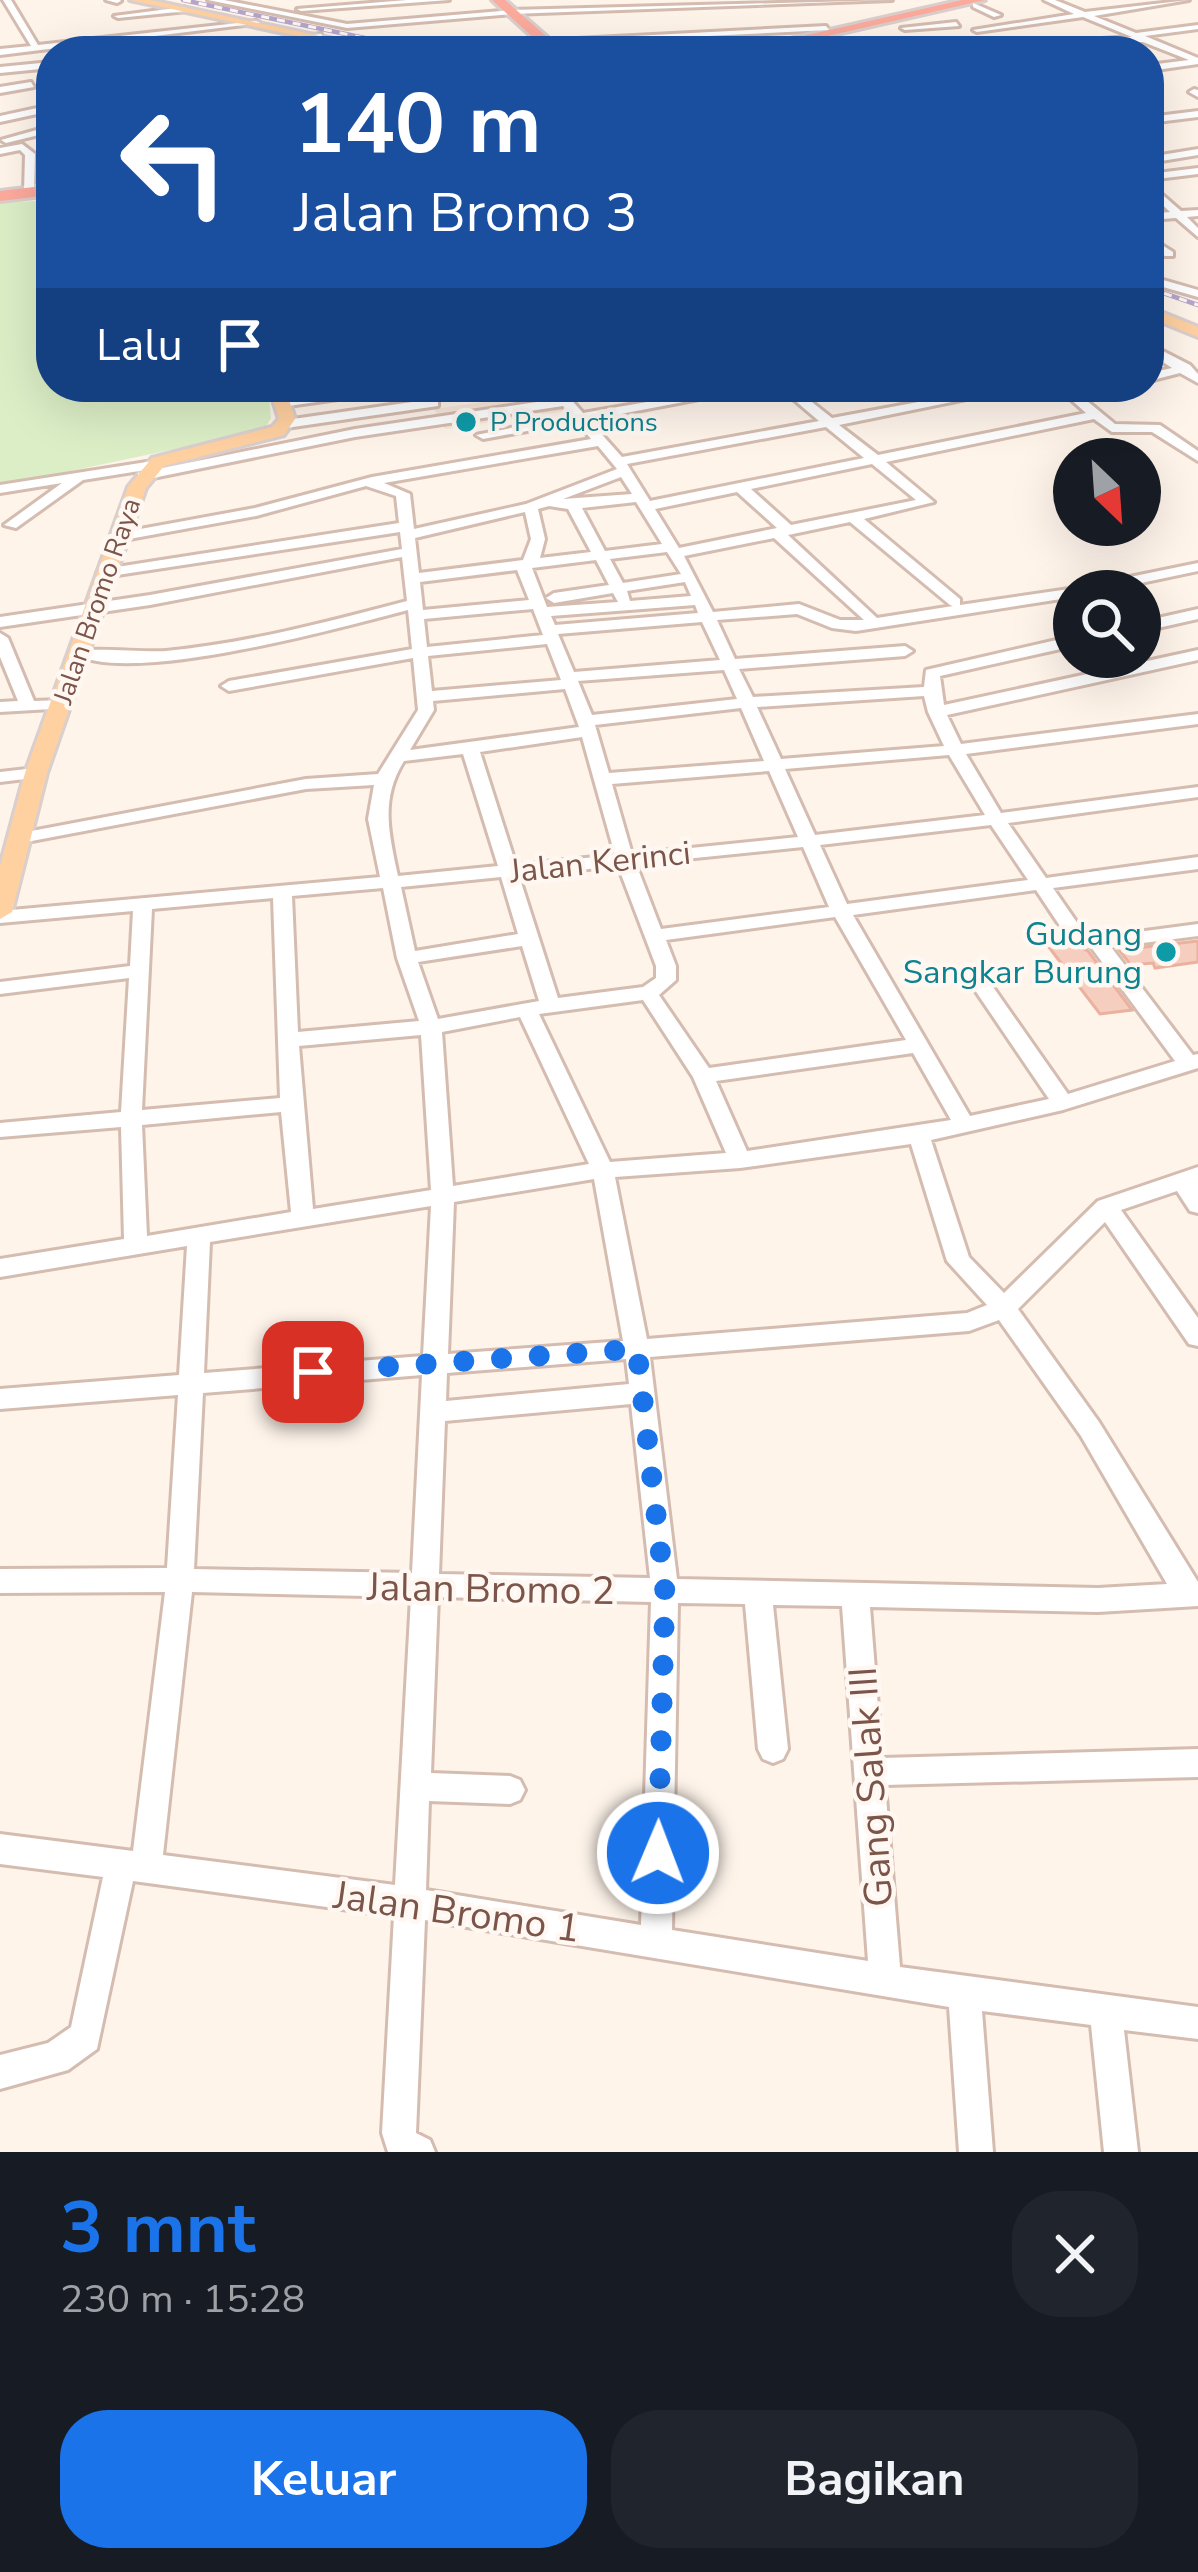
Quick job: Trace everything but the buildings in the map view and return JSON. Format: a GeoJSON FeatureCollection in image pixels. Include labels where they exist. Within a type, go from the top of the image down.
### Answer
{"type":"FeatureCollection","features":[{"type":"Feature","properties":{"kind":"highway"},"geometry":{"type":"LineString","coordinates":[[498,0],[539,36]]}},
{"type":"Feature","properties":{"kind":"highway"},"geometry":{"type":"LineString","coordinates":[[839,36],[955,13],[981,2]]}},
{"type":"Feature","properties":{"kind":"highway"},"geometry":{"type":"LineString","coordinates":[[804,36],[894,14],[955,13]]}},
{"type":"Feature","properties":{"kind":"highway"},"geometry":{"type":"LineString","coordinates":[[827,36],[955,13]]}},
{"type":"Feature","properties":{"kind":"highway"},"geometry":{"type":"LineString","coordinates":[[812,36],[894,14]]}},
{"type":"Feature","properties":{"kind":"highway"},"geometry":{"type":"LineString","coordinates":[[0,197],[36,192]]}},
{"type":"Feature","properties":{"kind":"highway"},"geometry":{"type":"LineString","coordinates":[[0,197],[36,193]]}},
{"type":"Feature","properties":{"kind":"main road"},"geometry":{"type":"LineString","coordinates":[[135,0],[312,36]]}},
{"type":"Feature","properties":{"kind":"main road"},"geometry":{"type":"LineString","coordinates":[[1164,319],[1198,332]]}},
{"type":"Feature","properties":{"kind":"main road","name":"Jalan Bromo Raya"},"geometry":{"type":"LineString","coordinates":[[0,915],[36,773],[81,653],[104,573],[148,470],[260,439],[282,405]]}},
{"type":"Feature","properties":{"kind":"street"},"geometry":{"type":"LineString","coordinates":[[5,1],[21,0]]}},
{"type":"Feature","properties":{"kind":"street"},"geometry":{"type":"LineString","coordinates":[[115,0],[118,36]]}},
{"type":"Feature","properties":{"kind":"street"},"geometry":{"type":"LineString","coordinates":[[212,0],[347,26],[688,3],[753,2],[894,14]]}},
{"type":"Feature","properties":{"kind":"street"},"geometry":{"type":"LineString","coordinates":[[271,11],[445,0]]}},
{"type":"Feature","properties":{"kind":"street"},"geometry":{"type":"LineString","coordinates":[[577,0],[583,10]]}},
{"type":"Feature","properties":{"kind":"street"},"geometry":{"type":"LineString","coordinates":[[1034,7],[1077,0]]}},
{"type":"Feature","properties":{"kind":"street"},"geometry":{"type":"LineString","coordinates":[[977,30],[1185,0]]}},
{"type":"Feature","properties":{"kind":"street"},"geometry":{"type":"LineString","coordinates":[[0,52],[36,48],[5,1]]}},
{"type":"Feature","properties":{"kind":"street"},"geometry":{"type":"LineString","coordinates":[[753,2],[776,36]]}},
{"type":"Feature","properties":{"kind":"street"},"geometry":{"type":"LineString","coordinates":[[981,2],[997,15]]}},
{"type":"Feature","properties":{"kind":"street"},"geometry":{"type":"LineString","coordinates":[[1054,2],[1136,36]]}},
{"type":"Feature","properties":{"kind":"street"},"geometry":{"type":"LineString","coordinates":[[342,3],[367,23]]}},
{"type":"Feature","properties":{"kind":"street"},"geometry":{"type":"LineString","coordinates":[[652,8],[669,34]]}},
{"type":"Feature","properties":{"kind":"street"},"geometry":{"type":"LineString","coordinates":[[118,16],[184,9]]}},
{"type":"Feature","properties":{"kind":"street"},"geometry":{"type":"LineString","coordinates":[[0,17],[16,15]]}},
{"type":"Feature","properties":{"kind":"street"},"geometry":{"type":"LineString","coordinates":[[1031,33],[1175,15]]}},
{"type":"Feature","properties":{"kind":"street"},"geometry":{"type":"LineString","coordinates":[[433,19],[453,36]]}},
{"type":"Feature","properties":{"kind":"street"},"geometry":{"type":"LineString","coordinates":[[144,36],[256,23]]}},
{"type":"Feature","properties":{"kind":"street"},"geometry":{"type":"LineString","coordinates":[[1145,36],[1198,27]]}},
{"type":"Feature","properties":{"kind":"street"},"geometry":{"type":"LineString","coordinates":[[649,36],[692,36]]}},
{"type":"Feature","properties":{"kind":"street"},"geometry":{"type":"LineString","coordinates":[[1164,47],[1198,42]]}},
{"type":"Feature","properties":{"kind":"street"},"geometry":{"type":"LineString","coordinates":[[1164,47],[1198,62]]}},
{"type":"Feature","properties":{"kind":"street"},"geometry":{"type":"LineString","coordinates":[[1177,52],[1198,52]]}},
{"type":"Feature","properties":{"kind":"street"},"geometry":{"type":"LineString","coordinates":[[1164,66],[1198,62]]}},
{"type":"Feature","properties":{"kind":"street"},"geometry":{"type":"LineString","coordinates":[[0,70],[36,66]]}},
{"type":"Feature","properties":{"kind":"street"},"geometry":{"type":"LineString","coordinates":[[0,90],[27,85],[18,68]]}},
{"type":"Feature","properties":{"kind":"street"},"geometry":{"type":"LineString","coordinates":[[0,119],[36,111]]}},
{"type":"Feature","properties":{"kind":"street"},"geometry":{"type":"LineString","coordinates":[[1164,116],[1198,114]]}},
{"type":"Feature","properties":{"kind":"street"},"geometry":{"type":"LineString","coordinates":[[0,141],[36,133]]}},
{"type":"Feature","properties":{"kind":"street"},"geometry":{"type":"LineString","coordinates":[[0,152],[24,147],[31,154],[29,192]]}},
{"type":"Feature","properties":{"kind":"street"},"geometry":{"type":"LineString","coordinates":[[1164,158],[1198,152]]}},
{"type":"Feature","properties":{"kind":"street"},"geometry":{"type":"LineString","coordinates":[[1164,178],[1198,171]]}},
{"type":"Feature","properties":{"kind":"street"},"geometry":{"type":"LineString","coordinates":[[1179,173],[1198,187]]}},
{"type":"Feature","properties":{"kind":"street"},"geometry":{"type":"LineString","coordinates":[[1164,198],[1198,234]]}},
{"type":"Feature","properties":{"kind":"street"},"geometry":{"type":"LineString","coordinates":[[1164,216],[1198,213]]}},
{"type":"Feature","properties":{"kind":"street"},"geometry":{"type":"LineString","coordinates":[[1164,250],[1169,254]]}},
{"type":"Feature","properties":{"kind":"street"},"geometry":{"type":"LineString","coordinates":[[1164,279],[1198,277]]}},
{"type":"Feature","properties":{"kind":"street"},"geometry":{"type":"LineString","coordinates":[[1164,284],[1198,294]]}},
{"type":"Feature","properties":{"kind":"street"},"geometry":{"type":"LineString","coordinates":[[1191,367],[1198,379]]}},
{"type":"Feature","properties":{"kind":"street"},"geometry":{"type":"LineString","coordinates":[[0,489],[148,470],[566,402],[614,456],[690,577],[730,663],[742,703],[840,909],[964,1124]]}},
{"type":"Feature","properties":{"kind":"street"},"geometry":{"type":"LineString","coordinates":[[483,435],[675,402]]}},
{"type":"Feature","properties":{"kind":"street"},"geometry":{"type":"LineString","coordinates":[[414,578],[674,550],[927,502],[804,402]]}},
{"type":"Feature","properties":{"kind":"street"},"geometry":{"type":"LineString","coordinates":[[457,473],[614,456],[938,402]]}},
{"type":"Feature","properties":{"kind":"street"},"geometry":{"type":"LineString","coordinates":[[1081,402],[1115,429],[1155,428],[1198,458]]}},
{"type":"Feature","properties":{"kind":"street"},"geometry":{"type":"LineString","coordinates":[[282,405],[433,403],[434,421]]}},
{"type":"Feature","properties":{"kind":"street"},"geometry":{"type":"LineString","coordinates":[[0,622],[408,538],[538,504],[643,501],[740,487],[1096,415]]}},
{"type":"Feature","properties":{"kind":"street"},"geometry":{"type":"LineString","coordinates":[[118,537],[256,512],[367,482],[614,456]]}},
{"type":"Feature","properties":{"kind":"street"},"geometry":{"type":"LineString","coordinates":[[538,504],[614,456]]}},
{"type":"Feature","properties":{"kind":"street"},"geometry":{"type":"LineString","coordinates":[[11,525],[82,477]]}},
{"type":"Feature","properties":{"kind":"street"},"geometry":{"type":"LineString","coordinates":[[367,482],[403,494],[414,578],[426,710],[384,779],[377,819],[407,958],[430,1027],[442,1197],[399,2133],[401,2143],[418,2152]]}},
{"type":"Feature","properties":{"kind":"street"},"geometry":{"type":"LineString","coordinates":[[740,487],[870,617]]}},
{"type":"Feature","properties":{"kind":"street"},"geometry":{"type":"LineString","coordinates":[[524,568],[533,561],[540,536],[538,504]]}},
{"type":"Feature","properties":{"kind":"street"},"geometry":{"type":"LineString","coordinates":[[574,505],[628,604]]}},
{"type":"Feature","properties":{"kind":"street"},"geometry":{"type":"LineString","coordinates":[[854,518],[955,602]]}},
{"type":"Feature","properties":{"kind":"street"},"geometry":{"type":"LineString","coordinates":[[104,573],[408,538]]}},
{"type":"Feature","properties":{"kind":"street"},"geometry":{"type":"LineString","coordinates":[[567,563],[587,592]]}},
{"type":"Feature","properties":{"kind":"street"},"geometry":{"type":"LineString","coordinates":[[1161,574],[1198,567]]}},
{"type":"Feature","properties":{"kind":"street"},"geometry":{"type":"LineString","coordinates":[[287,1040],[430,1027],[648,993],[666,980],[587,726],[524,568]]}},
{"type":"Feature","properties":{"kind":"street"},"geometry":{"type":"LineString","coordinates":[[542,617],[587,592],[690,577]]}},
{"type":"Feature","properties":{"kind":"street"},"geometry":{"type":"LineString","coordinates":[[81,653],[127,657],[259,641],[414,609],[542,617],[708,618],[799,609],[836,625],[856,626],[1053,595]]}},
{"type":"Feature","properties":{"kind":"street"},"geometry":{"type":"LineString","coordinates":[[230,686],[420,652],[542,617],[628,604],[700,600]]}},
{"type":"Feature","properties":{"kind":"street"},"geometry":{"type":"LineString","coordinates":[[1161,622],[1198,614]]}},
{"type":"Feature","properties":{"kind":"street"},"geometry":{"type":"LineString","coordinates":[[0,638],[27,704]]}},
{"type":"Feature","properties":{"kind":"street"},"geometry":{"type":"LineString","coordinates":[[0,1268],[603,1171],[740,1160],[919,1135],[1064,1103],[1193,1063],[1098,944],[1073,931],[953,750],[936,712],[932,673],[1053,646]]}},
{"type":"Feature","properties":{"kind":"street"},"geometry":{"type":"LineString","coordinates":[[425,698],[730,663],[905,651]]}},
{"type":"Feature","properties":{"kind":"street"},"geometry":{"type":"LineString","coordinates":[[936,712],[1198,655]]}},
{"type":"Feature","properties":{"kind":"street"},"geometry":{"type":"LineString","coordinates":[[400,756],[742,703],[932,691]]}},
{"type":"Feature","properties":{"kind":"street"},"geometry":{"type":"LineString","coordinates":[[0,707],[62,705]]}},
{"type":"Feature","properties":{"kind":"street"},"geometry":{"type":"LineString","coordinates":[[605,779],[953,750],[1195,723]]}},
{"type":"Feature","properties":{"kind":"street"},"geometry":{"type":"LineString","coordinates":[[470,748],[550,1005]]}},
{"type":"Feature","properties":{"kind":"street"},"geometry":{"type":"LineString","coordinates":[[0,778],[36,773]]}},
{"type":"Feature","properties":{"kind":"street"},"geometry":{"type":"LineString","coordinates":[[21,838],[306,784],[384,779]]}},
{"type":"Feature","properties":{"kind":"street","name":"Jalan Kerinci"},"geometry":{"type":"LineString","coordinates":[[0,915],[625,860],[1000,820],[1198,791]]}},
{"type":"Feature","properties":{"kind":"street"},"geometry":{"type":"LineString","coordinates":[[654,936],[1198,862]]}},
{"type":"Feature","properties":{"kind":"street"},"geometry":{"type":"LineString","coordinates":[[282,891],[291,1104],[303,1220]]}},
{"type":"Feature","properties":{"kind":"street"},"geometry":{"type":"LineString","coordinates":[[136,1247],[131,1118],[143,904]]}},
{"type":"Feature","properties":{"kind":"street"},"geometry":{"type":"LineString","coordinates":[[1098,944],[1198,930]]}},
{"type":"Feature","properties":{"kind":"street"},"geometry":{"type":"LineString","coordinates":[[407,958],[526,939]]}},
{"type":"Feature","properties":{"kind":"street"},"geometry":{"type":"LineString","coordinates":[[0,988],[138,971]]}},
{"type":"Feature","properties":{"kind":"street"},"geometry":{"type":"LineString","coordinates":[[972,971],[1064,1103]]}},
{"type":"Feature","properties":{"kind":"street"},"geometry":{"type":"LineString","coordinates":[[648,993],[703,1076],[740,1160]]}},
{"type":"Feature","properties":{"kind":"street"},"geometry":{"type":"LineString","coordinates":[[526,1010],[603,1171],[637,1349],[665,1592],[656,1940]]}},
{"type":"Feature","properties":{"kind":"street"},"geometry":{"type":"LineString","coordinates":[[703,1076],[921,1045]]}},
{"type":"Feature","properties":{"kind":"street"},"geometry":{"type":"LineString","coordinates":[[0,1130],[291,1104]]}},
{"type":"Feature","properties":{"kind":"street"},"geometry":{"type":"LineString","coordinates":[[919,1135],[959,1261],[1004,1308],[1090,1430],[1193,1595]]}},
{"type":"Feature","properties":{"kind":"street"},"geometry":{"type":"LineString","coordinates":[[0,1399],[952,1325],[1004,1308],[1106,1207],[1189,1178],[1198,1205]]}},
{"type":"Feature","properties":{"kind":"street"},"geometry":{"type":"LineString","coordinates":[[1106,1207],[1198,1337]]}},
{"type":"Feature","properties":{"kind":"street"},"geometry":{"type":"LineString","coordinates":[[0,2072],[56,2058],[85,2037],[134,1867],[180,1580],[199,1238]]}},
{"type":"Feature","properties":{"kind":"street"},"geometry":{"type":"LineString","coordinates":[[432,1412],[643,1393]]}},
{"type":"Feature","properties":{"kind":"street","name":"Jalan Bromo 2"},"geometry":{"type":"LineString","coordinates":[[0,1581],[180,1580],[1098,1600],[1193,1595]]}},
{"type":"Feature","properties":{"kind":"street"},"geometry":{"type":"LineString","coordinates":[[758,1594],[773,1749]]}},
{"type":"Feature","properties":{"kind":"street","name":"Gang Salak III"},"geometry":{"type":"LineString","coordinates":[[855,1596],[885,1979]]}},
{"type":"Feature","properties":{"kind":"street"},"geometry":{"type":"LineString","coordinates":[[869,1772],[1198,1763]]}},
{"type":"Feature","properties":{"kind":"street"},"geometry":{"type":"LineString","coordinates":[[416,1786],[510,1790]]}},
{"type":"Feature","properties":{"kind":"street","name":"Jalan Bromo 1"},"geometry":{"type":"LineString","coordinates":[[0,1850],[413,1903],[964,1993],[1198,2023]]}},
{"type":"Feature","properties":{"kind":"street"},"geometry":{"type":"LineString","coordinates":[[964,1993],[976,2152]]}},
{"type":"Feature","properties":{"kind":"street"},"geometry":{"type":"LineString","coordinates":[[1106,2013],[1121,2152]]}},
{"type":"Feature","properties":{"kind":"shaded area"},"geometry":{"type":"Polygon","coordinates":[[[484,402],[565,402],[573,410],[445,429],[434,409],[484,402]]]}},
{"type":"Feature","properties":{"kind":"green space"},"geometry":{"type":"Polygon","coordinates":[[[36,201],[36,402],[269,402],[271,418],[264,430],[0,486],[0,203],[36,201]]]}},
{"type":"Feature","properties":{"kind":"railway"},"geometry":{"type":"LineString","coordinates":[[183,0],[355,36]]}},
{"type":"Feature","properties":{"kind":"railway"},"geometry":{"type":"LineString","coordinates":[[1164,293],[1198,305]]}},
{"type":"Feature","properties":{"kind":"place","name":"P Productions"},"geometry":{"type":"Point","coordinates":[466,422]}},
{"type":"Feature","properties":{"kind":"place","name":"Gudang Sangkar Burung"},"geometry":{"type":"Point","coordinates":[1166,952]}},
{"type":"Feature","properties":{"kind":"route"},"geometry":{"type":"LineString","coordinates":[[313,1372],[637,1349],[665,1592],[658,1853]]}}]}
